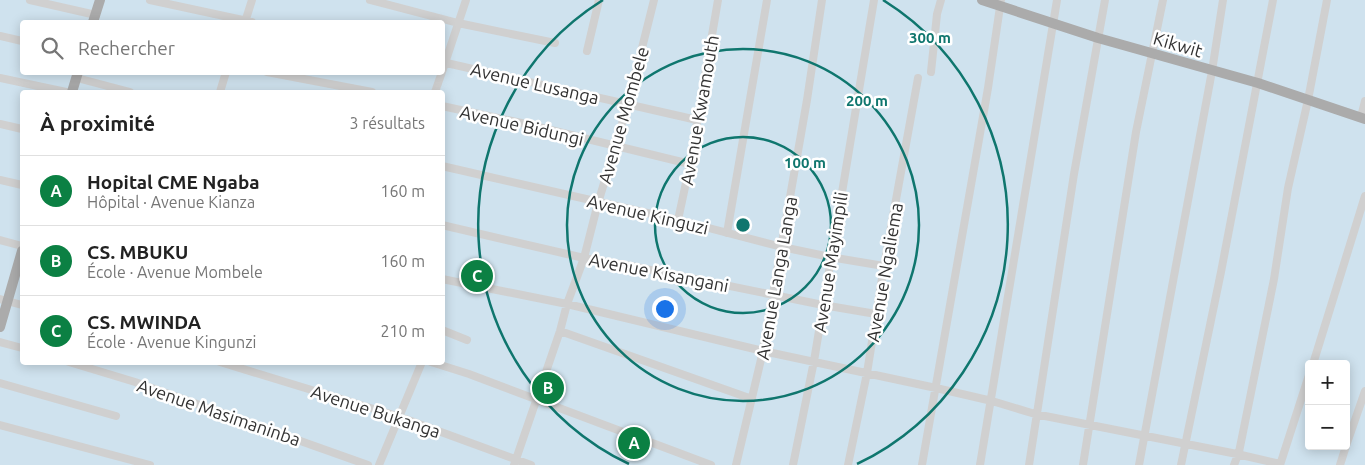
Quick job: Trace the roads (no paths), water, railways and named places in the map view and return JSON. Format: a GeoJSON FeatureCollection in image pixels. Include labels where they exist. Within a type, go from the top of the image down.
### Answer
{"type":"FeatureCollection","features":[{"type":"Feature","properties":{"kind":"main road"},"geometry":{"type":"LineString","coordinates":[[95,19],[100,0]]}},
{"type":"Feature","properties":{"kind":"main road","name":"Kikwit"},"geometry":{"type":"LineString","coordinates":[[982,0],[1000,3],[1098,38],[1258,84],[1363,118]]}},
{"type":"Feature","properties":{"kind":"main road"},"geometry":{"type":"LineString","coordinates":[[73,90],[78,75]]}},
{"type":"Feature","properties":{"kind":"main road"},"geometry":{"type":"LineString","coordinates":[[0,327],[4,300],[20,256]]}},
{"type":"Feature","properties":{"kind":"street"},"geometry":{"type":"LineString","coordinates":[[30,0],[95,19]]}},
{"type":"Feature","properties":{"kind":"street"},"geometry":{"type":"LineString","coordinates":[[150,0],[239,20]]}},
{"type":"Feature","properties":{"kind":"street"},"geometry":{"type":"LineString","coordinates":[[248,20],[252,0]]}},
{"type":"Feature","properties":{"kind":"street"},"geometry":{"type":"LineString","coordinates":[[370,0],[458,23],[555,43]]}},
{"type":"Feature","properties":{"kind":"street"},"geometry":{"type":"LineString","coordinates":[[445,59],[466,0]]}},
{"type":"Feature","properties":{"kind":"street"},"geometry":{"type":"LineString","coordinates":[[587,51],[596,0]]}},
{"type":"Feature","properties":{"kind":"street","name":"Avenue Mombele"},"geometry":{"type":"LineString","coordinates":[[515,463],[584,258],[598,203],[628,104],[654,0]]}},
{"type":"Feature","properties":{"kind":"street","name":"Avenue Kwamouth"},"geometry":{"type":"LineString","coordinates":[[678,220],[690,164],[718,0]]}},
{"type":"Feature","properties":{"kind":"street"},"geometry":{"type":"LineString","coordinates":[[726,233],[767,0]]}},
{"type":"Feature","properties":{"kind":"street","name":"Avenue Langa Langa"},"geometry":{"type":"LineString","coordinates":[[736,465],[763,351],[822,0]]}},
{"type":"Feature","properties":{"kind":"street","name":"Avenue Mayimpili"},"geometry":{"type":"LineString","coordinates":[[793,465],[814,361],[874,0]]}},
{"type":"Feature","properties":{"kind":"street"},"geometry":{"type":"LineString","coordinates":[[931,72],[937,14],[941,0]]}},
{"type":"Feature","properties":{"kind":"street"},"geometry":{"type":"LineString","coordinates":[[980,465],[1057,0]]}},
{"type":"Feature","properties":{"kind":"street"},"geometry":{"type":"LineString","coordinates":[[1028,465],[1074,174],[1106,0]]}},
{"type":"Feature","properties":{"kind":"street"},"geometry":{"type":"LineString","coordinates":[[1082,465],[1136,132],[1163,0]]}},
{"type":"Feature","properties":{"kind":"street"},"geometry":{"type":"LineString","coordinates":[[1139,465],[1212,71],[1223,0]]}},
{"type":"Feature","properties":{"kind":"street"},"geometry":{"type":"LineString","coordinates":[[1181,465],[1221,272],[1273,0]]}},
{"type":"Feature","properties":{"kind":"street"},"geometry":{"type":"LineString","coordinates":[[1234,465],[1274,279],[1288,188],[1308,100],[1326,0]]}},
{"type":"Feature","properties":{"kind":"street"},"geometry":{"type":"LineString","coordinates":[[922,465],[988,88],[1000,3]]}},
{"type":"Feature","properties":{"kind":"street"},"geometry":{"type":"LineString","coordinates":[[0,36],[20,41]]}},
{"type":"Feature","properties":{"kind":"street","name":"Avenue Lusanga"},"geometry":{"type":"LineString","coordinates":[[445,62],[697,120]]}},
{"type":"Feature","properties":{"kind":"street"},"geometry":{"type":"LineString","coordinates":[[78,75],[124,90]]}},
{"type":"Feature","properties":{"kind":"street"},"geometry":{"type":"LineString","coordinates":[[221,90],[225,75]]}},
{"type":"Feature","properties":{"kind":"street"},"geometry":{"type":"LineString","coordinates":[[283,75],[362,90]]}},
{"type":"Feature","properties":{"kind":"street"},"geometry":{"type":"LineString","coordinates":[[436,90],[441,75]]}},
{"type":"Feature","properties":{"kind":"street"},"geometry":{"type":"LineString","coordinates":[[0,78],[57,90]]}},
{"type":"Feature","properties":{"kind":"street","name":"Avenue Ngaliema"},"geometry":{"type":"LineString","coordinates":[[848,465],[867,373],[918,78]]}},
{"type":"Feature","properties":{"kind":"street"},"geometry":{"type":"LineString","coordinates":[[1363,118],[1365,101]]}},
{"type":"Feature","properties":{"kind":"street","name":"Avenue Bidungi"},"geometry":{"type":"LineString","coordinates":[[445,107],[526,124],[690,164]]}},
{"type":"Feature","properties":{"kind":"street"},"geometry":{"type":"LineString","coordinates":[[0,124],[20,129]]}},
{"type":"Feature","properties":{"kind":"street","name":"Avenue Kinguzi"},"geometry":{"type":"LineString","coordinates":[[445,167],[678,220],[782,247],[884,266]]}},
{"type":"Feature","properties":{"kind":"street"},"geometry":{"type":"LineString","coordinates":[[0,180],[20,185]]}},
{"type":"Feature","properties":{"kind":"street"},"geometry":{"type":"LineString","coordinates":[[1313,360],[1365,196]]}},
{"type":"Feature","properties":{"kind":"street","name":"Avenue Kisangani"},"geometry":{"type":"LineString","coordinates":[[445,226],[584,258],[876,314]]}},
{"type":"Feature","properties":{"kind":"street"},"geometry":{"type":"LineString","coordinates":[[0,240],[20,245]]}},
{"type":"Feature","properties":{"kind":"street"},"geometry":{"type":"LineString","coordinates":[[445,280],[567,304],[763,351],[992,401],[1036,414],[1237,454],[1280,465],[1305,387]]}},
{"type":"Feature","properties":{"kind":"street"},"geometry":{"type":"LineString","coordinates":[[4,300],[20,305]]}},
{"type":"Feature","properties":{"kind":"street"},"geometry":{"type":"LineString","coordinates":[[445,331],[468,340]]}},
{"type":"Feature","properties":{"kind":"street"},"geometry":{"type":"LineString","coordinates":[[560,331],[752,399]]}},
{"type":"Feature","properties":{"kind":"street"},"geometry":{"type":"LineString","coordinates":[[0,342],[20,347]]}},
{"type":"Feature","properties":{"kind":"street","name":"Avenue Masimaninba"},"geometry":{"type":"LineString","coordinates":[[79,365],[135,382],[368,465]]}},
{"type":"Feature","properties":{"kind":"street","name":"Avenue Bukanga"},"geometry":{"type":"LineString","coordinates":[[230,365],[400,417],[515,463],[531,465]]}},
{"type":"Feature","properties":{"kind":"street"},"geometry":{"type":"LineString","coordinates":[[379,465],[421,365]]}},
{"type":"Feature","properties":{"kind":"street"},"geometry":{"type":"LineString","coordinates":[[441,365],[470,374],[711,465]]}},
{"type":"Feature","properties":{"kind":"street"},"geometry":{"type":"LineString","coordinates":[[0,383],[116,416]]}},
{"type":"Feature","properties":{"kind":"street"},"geometry":{"type":"LineString","coordinates":[[1350,434],[1365,391]]}},
{"type":"Feature","properties":{"kind":"street"},"geometry":{"type":"LineString","coordinates":[[0,425],[150,465]]}},
{"type":"Feature","properties":{"kind":"street"},"geometry":{"type":"LineString","coordinates":[[1340,465],[1345,450]]}},
{"type":"Feature","properties":{"kind":"water"},"geometry":{"type":"Polygon","coordinates":[[[0,0],[1365,0],[1365,465],[0,465],[0,0]]]}},
{"type":"Feature","properties":{"kind":"place","name":"CS. MWINDA"},"geometry":{"type":"Point","coordinates":[477,276]}},
{"type":"Feature","properties":{"kind":"place","name":"CS. MBUKU"},"geometry":{"type":"Point","coordinates":[548,388]}},
{"type":"Feature","properties":{"kind":"place","name":"Hopital CME Ngaba"},"geometry":{"type":"Point","coordinates":[634,443]}}]}
